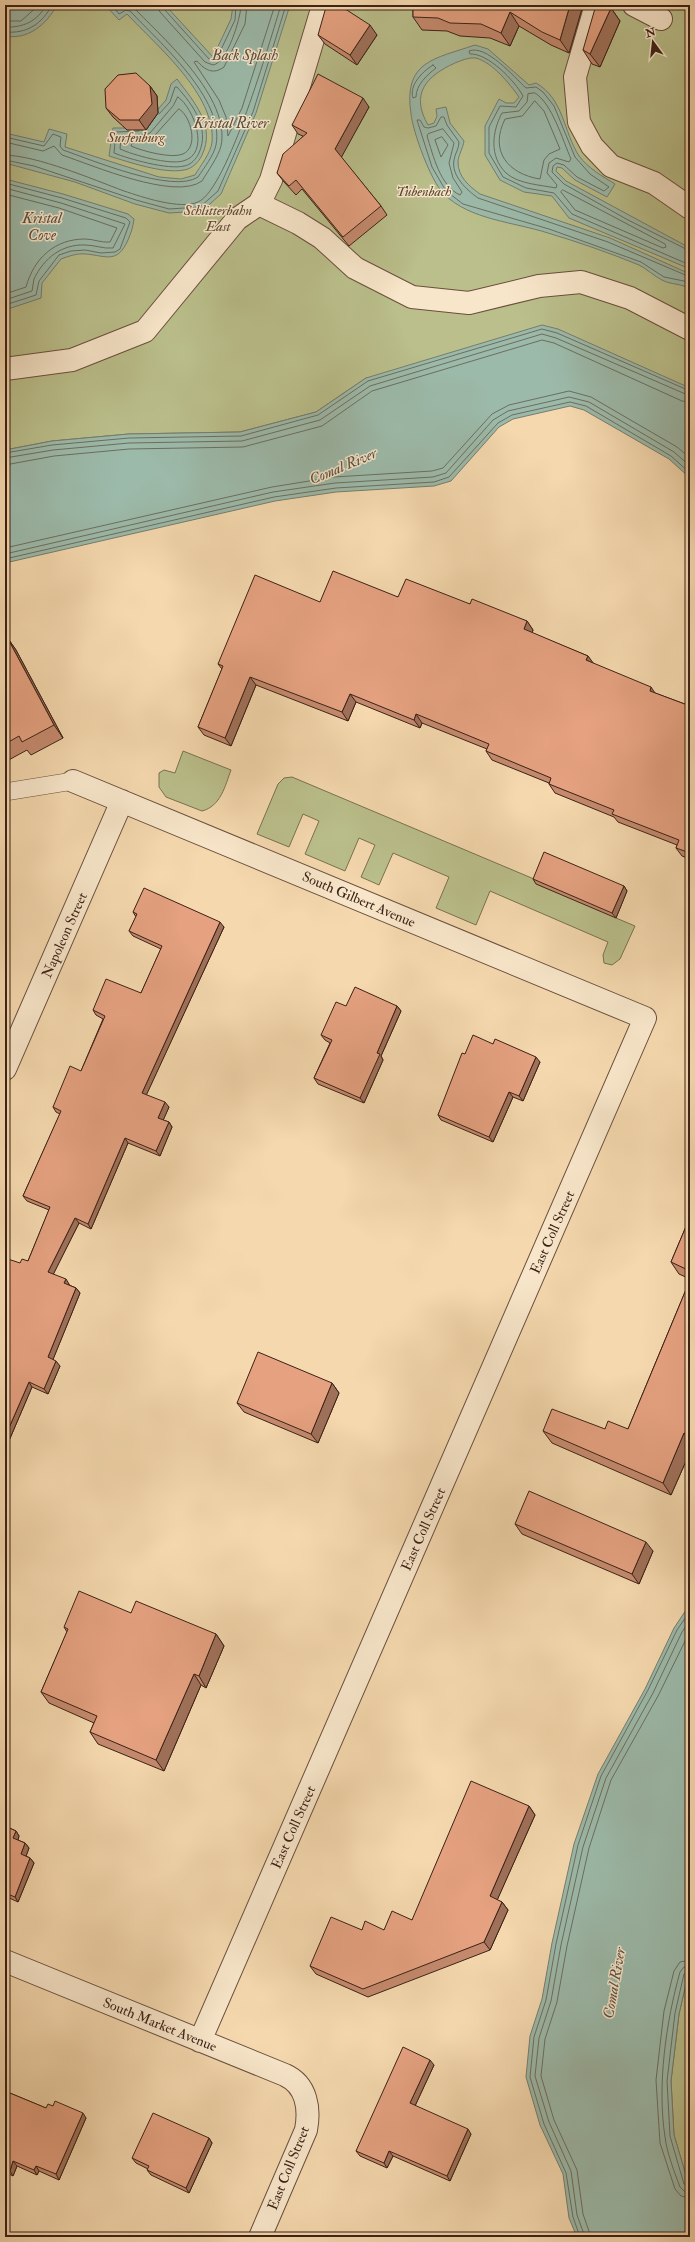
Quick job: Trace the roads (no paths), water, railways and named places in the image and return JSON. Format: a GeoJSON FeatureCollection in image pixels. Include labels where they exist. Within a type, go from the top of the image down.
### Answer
{"type":"FeatureCollection","features":[{"type":"Feature","properties":{"kind":"street"},"geometry":{"type":"LineString","coordinates":[[5,369],[72,360],[144,331],[237,219],[259,204],[271,180],[322,9],[327,5]]}},
{"type":"Feature","properties":{"kind":"street"},"geometry":{"type":"LineString","coordinates":[[596,5],[574,77],[579,122],[592,146],[611,166],[654,182],[690,208]]}},
{"type":"Feature","properties":{"kind":"street"},"geometry":{"type":"LineString","coordinates":[[634,5],[661,19]]}},
{"type":"Feature","properties":{"kind":"street"},"geometry":{"type":"LineString","coordinates":[[259,204],[298,223],[322,238],[356,268],[412,297],[469,303],[538,286],[581,282],[630,298],[690,329]]}},
{"type":"Feature","properties":{"kind":"street","name":"South Gilbert Avenue"},"geometry":{"type":"LineString","coordinates":[[73,780],[645,1018]]}},
{"type":"Feature","properties":{"kind":"street","name":"Napoleon Street"},"geometry":{"type":"LineString","coordinates":[[5,1069],[122,801]]}},
{"type":"Feature","properties":{"kind":"street","name":"East Coll Street"},"geometry":{"type":"LineString","coordinates":[[200,2041],[645,1018]]}},
{"type":"Feature","properties":{"kind":"street","name":"South Market Avenue"},"geometry":{"type":"LineString","coordinates":[[5,1961],[294,2079],[300,2085],[306,2098]]}},
{"type":"Feature","properties":{"kind":"street","name":"East Coll Street"},"geometry":{"type":"LineString","coordinates":[[260,2237],[306,2130],[308,2114],[306,2098]]}},
{"type":"Feature","properties":{"kind":"lane"},"geometry":{"type":"LineString","coordinates":[[5,792],[73,780]]}},
{"type":"Feature","properties":{"kind":"water"},"geometry":{"type":"Polygon","coordinates":[[[5,5],[57,5],[53,12],[36,30],[21,36],[13,37],[5,36],[5,5]]]}},
{"type":"Feature","properties":{"kind":"water","name":"Kristal River"},"geometry":{"type":"Polygon","coordinates":[[[109,5],[165,5],[213,57],[231,19],[233,5],[290,5],[256,113],[221,194],[202,211],[169,213],[135,204],[75,182],[5,163],[5,133],[44,142],[49,129],[67,134],[65,147],[159,177],[181,179],[195,175],[208,155],[212,142],[211,124],[205,107],[195,89],[168,56],[127,14],[119,20],[107,7],[109,5]]]}},
{"type":"Feature","properties":{"kind":"water"},"geometry":{"type":"Polygon","coordinates":[[[475,45],[488,49],[529,85],[536,83],[545,90],[558,107],[569,136],[579,156],[591,168],[615,184],[607,197],[575,180],[562,168],[557,167],[556,171],[566,181],[690,248],[690,269],[569,218],[552,196],[524,192],[500,180],[485,155],[485,126],[499,99],[506,103],[514,103],[519,97],[494,69],[476,58],[459,61],[436,74],[424,87],[421,95],[423,114],[428,125],[434,123],[437,116],[436,109],[446,107],[450,123],[464,141],[459,157],[458,167],[465,181],[480,194],[610,238],[690,274],[690,289],[665,282],[645,268],[617,256],[535,229],[493,219],[466,210],[444,194],[428,168],[412,122],[410,96],[412,83],[417,73],[425,65],[447,54],[475,45]]]}},
{"type":"Feature","properties":{"kind":"water"},"geometry":{"type":"Polygon","coordinates":[[[177,79],[190,96],[205,124],[206,144],[197,163],[187,169],[176,171],[146,167],[109,156],[113,128],[133,128],[154,114],[166,100],[171,84],[177,79]]]}},
{"type":"Feature","properties":{"kind":"water","name":"Kristal Cove"},"geometry":{"type":"Polygon","coordinates":[[[5,179],[63,194],[128,214],[134,219],[132,230],[124,248],[120,253],[111,257],[80,254],[61,259],[42,283],[41,298],[5,310],[5,179]]]}},
{"type":"Feature","properties":{"kind":"water","name":"Comal River"},"geometry":{"type":"Polygon","coordinates":[[[542,325],[558,329],[690,388],[690,478],[669,459],[584,410],[570,406],[513,419],[499,427],[451,481],[434,486],[336,492],[275,501],[5,563],[5,450],[52,441],[129,434],[240,432],[316,412],[366,378],[542,325]]]}},
{"type":"Feature","properties":{"kind":"water","name":"Comal River"},"geometry":{"type":"Polygon","coordinates":[[[690,1604],[690,1952],[688,1975],[679,2014],[671,2081],[674,2135],[690,2189],[690,2237],[577,2237],[569,2218],[563,2174],[540,2125],[526,2077],[530,2036],[542,1999],[552,1943],[574,1844],[598,1774],[645,1689],[674,1628],[690,1604]]]}},
{"type":"Feature","properties":{"kind":"water label","name":"Back Splash"},"geometry":{"type":"Point","coordinates":[245,55]}},
{"type":"Feature","properties":{"kind":"park label","name":"Surfenburg"},"geometry":{"type":"Point","coordinates":[136,137]}},
{"type":"Feature","properties":{"kind":"park label","name":"Tubenbach"},"geometry":{"type":"Point","coordinates":[424,191]}},
{"type":"Feature","properties":{"kind":"park label","name":"Schlitterbahn East"},"geometry":{"type":"Point","coordinates":[218,218]}}]}
